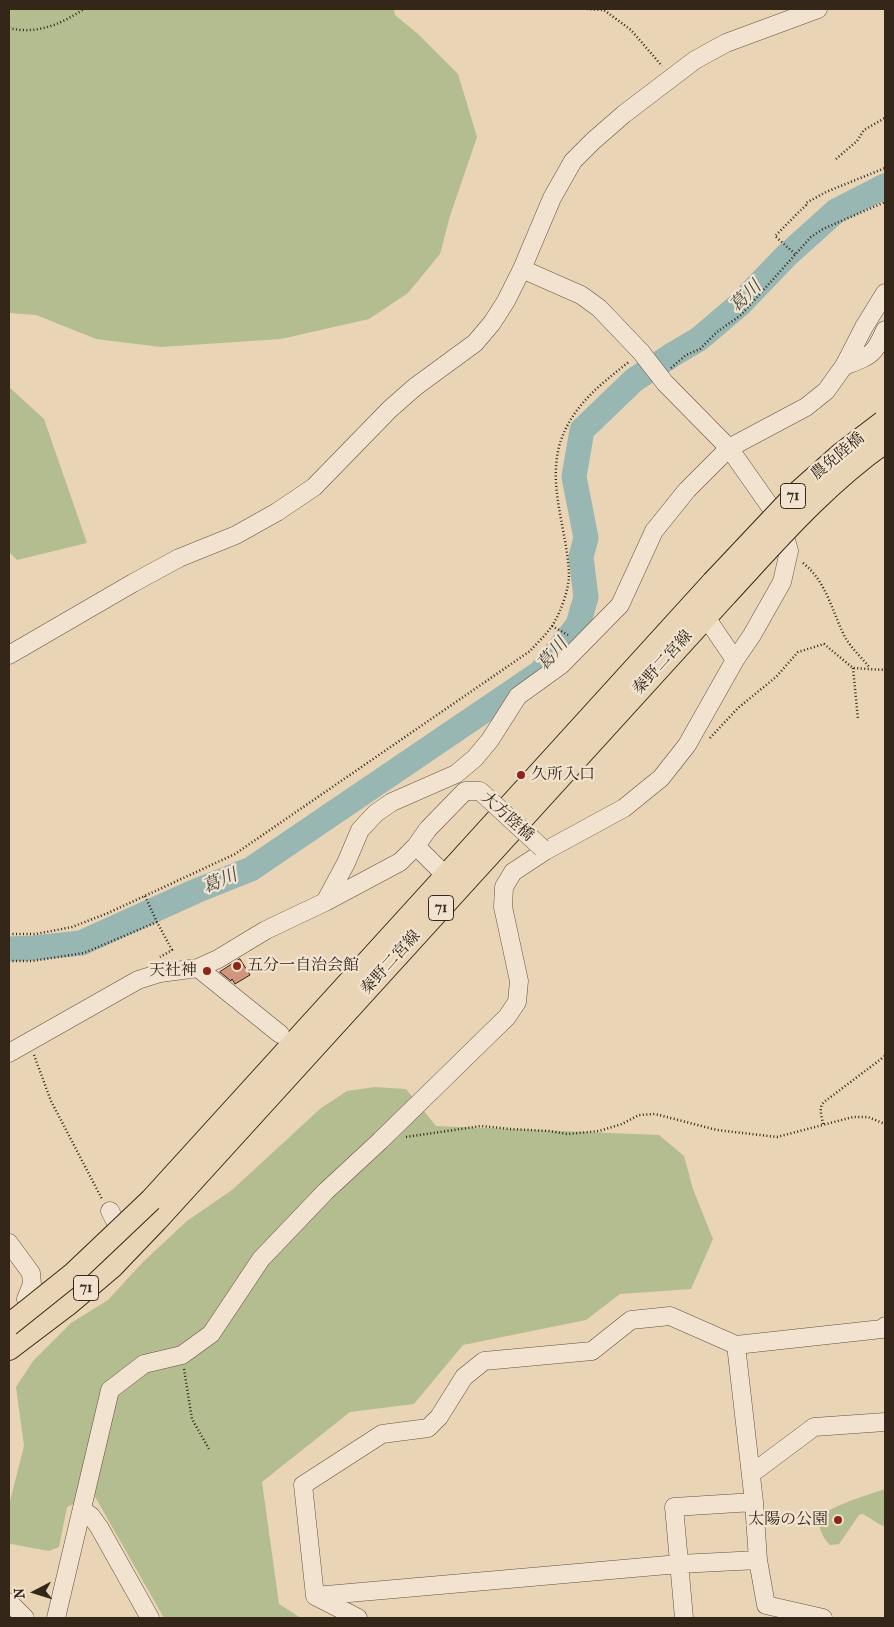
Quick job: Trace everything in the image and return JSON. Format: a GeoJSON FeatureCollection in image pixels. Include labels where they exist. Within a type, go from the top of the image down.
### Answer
{"type":"FeatureCollection","features":[{"type":"Feature","properties":{"kind":"main road","name":"農免陸橋"},"geometry":{"type":"LineString","coordinates":[[719,588],[837,480],[884,428]]}},
{"type":"Feature","properties":{"kind":"main road","name":"秦野二宮線"},"geometry":{"type":"LineString","coordinates":[[154,1210],[719,588]]}},
{"type":"Feature","properties":{"kind":"main road","name":"秦野二宮線"},"geometry":{"type":"LineString","coordinates":[[154,1210],[446,876],[701,609]]}},
{"type":"Feature","properties":{"kind":"main road","name":"71"},"geometry":{"type":"LineString","coordinates":[[9,1325],[154,1210]]}},
{"type":"Feature","properties":{"kind":"main road","name":"71"},"geometry":{"type":"LineString","coordinates":[[9,1349],[67,1305],[112,1266],[154,1210]]}},
{"type":"Feature","properties":{"kind":"street"},"geometry":{"type":"LineString","coordinates":[[9,655],[180,558],[236,535],[277,512],[314,487],[390,409],[415,387],[476,343],[492,323],[522,269],[552,198],[573,161],[624,114],[695,60],[726,43],[818,9]]}},
{"type":"Feature","properties":{"kind":"street"},"geometry":{"type":"LineString","coordinates":[[56,1618],[110,1390],[144,1364],[182,1355],[211,1334],[261,1259],[326,1191],[508,1018],[517,1002],[519,982],[504,907],[504,887],[513,872],[544,850],[624,808],[661,778],[687,746],[735,660],[752,635],[782,582],[789,551],[781,522],[729,448],[659,375],[642,353],[600,308],[581,294],[522,269]]}},
{"type":"Feature","properties":{"kind":"street"},"geometry":{"type":"LineString","coordinates":[[325,902],[346,863],[360,830],[376,813],[392,802],[456,774],[475,758],[490,740],[518,696],[561,665],[620,605],[654,531],[687,490],[729,448],[806,407],[826,391],[844,366],[885,293]]}},
{"type":"Feature","properties":{"kind":"street"},"geometry":{"type":"LineString","coordinates":[[844,366],[865,358],[877,348],[885,330]]}},
{"type":"Feature","properties":{"kind":"street"},"geometry":{"type":"LineString","coordinates":[[701,609],[735,660]]}},
{"type":"Feature","properties":{"kind":"street","name":"大方陸橋"},"geometry":{"type":"LineString","coordinates":[[9,1053],[138,980],[160,974],[198,968],[218,959],[266,930],[325,902],[400,862],[416,846],[428,829],[465,791],[480,790],[544,850]]}},
{"type":"Feature","properties":{"kind":"street"},"geometry":{"type":"LineString","coordinates":[[416,846],[446,876]]}},
{"type":"Feature","properties":{"kind":"street"},"geometry":{"type":"LineString","coordinates":[[198,968],[280,1034]]}},
{"type":"Feature","properties":{"kind":"street"},"geometry":{"type":"LineString","coordinates":[[9,1243],[31,1273],[32,1284],[26,1299],[30,1304],[56,1301],[126,1239],[106,1204]]}},
{"type":"Feature","properties":{"kind":"street"},"geometry":{"type":"LineString","coordinates":[[316,1596],[303,1485],[382,1434],[428,1428],[439,1417],[464,1377],[484,1361],[592,1351],[631,1320],[670,1316],[736,1345],[882,1329],[885,1326]]}},
{"type":"Feature","properties":{"kind":"street"},"geometry":{"type":"LineString","coordinates":[[736,1345],[754,1502],[758,1560],[766,1606],[823,1618]]}},
{"type":"Feature","properties":{"kind":"street"},"geometry":{"type":"LineString","coordinates":[[751,1474],[814,1427],[885,1422]]}},
{"type":"Feature","properties":{"kind":"street"},"geometry":{"type":"LineString","coordinates":[[684,1618],[674,1507],[754,1502]]}},
{"type":"Feature","properties":{"kind":"street"},"geometry":{"type":"LineString","coordinates":[[82,1510],[91,1516],[99,1527],[150,1618]]}},
{"type":"Feature","properties":{"kind":"street"},"geometry":{"type":"LineString","coordinates":[[316,1596],[679,1564],[758,1560]]}},
{"type":"Feature","properties":{"kind":"street"},"geometry":{"type":"LineString","coordinates":[[316,1596],[358,1618]]}},
{"type":"Feature","properties":{"kind":"street"},"geometry":{"type":"LineString","coordinates":[[9,1602],[25,1618]]}},
{"type":"Feature","properties":{"kind":"path"},"geometry":{"type":"LineString","coordinates":[[9,28],[41,30],[58,24],[84,9]]}},
{"type":"Feature","properties":{"kind":"path"},"geometry":{"type":"LineString","coordinates":[[587,9],[604,10],[632,30],[671,78]]}},
{"type":"Feature","properties":{"kind":"path"},"geometry":{"type":"LineString","coordinates":[[836,159],[857,141],[864,130],[885,118]]}},
{"type":"Feature","properties":{"kind":"path"},"geometry":{"type":"LineString","coordinates":[[795,254],[775,236],[810,201],[885,168]]}},
{"type":"Feature","properties":{"kind":"path"},"geometry":{"type":"LineString","coordinates":[[659,375],[686,355],[700,349],[717,332],[741,315],[811,238],[824,230],[885,202]]}},
{"type":"Feature","properties":{"kind":"path"},"geometry":{"type":"LineString","coordinates":[[9,934],[36,934],[72,927],[108,913],[210,867],[243,849],[530,651],[553,626],[563,603],[569,577],[556,487],[557,459],[562,439],[578,408],[592,391],[642,353]]}},
{"type":"Feature","properties":{"kind":"path"},"geometry":{"type":"LineString","coordinates":[[789,551],[807,566],[819,580],[830,599],[846,639],[870,668]]}},
{"type":"Feature","properties":{"kind":"path"},"geometry":{"type":"LineString","coordinates":[[706,742],[738,708],[776,677],[798,652],[824,644],[853,668],[885,670]]}},
{"type":"Feature","properties":{"kind":"path"},"geometry":{"type":"LineString","coordinates":[[853,668],[858,719]]}},
{"type":"Feature","properties":{"kind":"path"},"geometry":{"type":"LineString","coordinates":[[9,961],[32,961],[84,953],[157,922],[146,896]]}},
{"type":"Feature","properties":{"kind":"path"},"geometry":{"type":"LineString","coordinates":[[29,1042],[51,1101],[106,1204]]}},
{"type":"Feature","properties":{"kind":"path"},"geometry":{"type":"LineString","coordinates":[[823,1124],[821,1105],[885,1056]]}},
{"type":"Feature","properties":{"kind":"path"},"geometry":{"type":"LineString","coordinates":[[380,1141],[481,1126],[549,1130],[567,1134],[598,1131],[622,1124],[639,1115],[655,1114],[717,1130],[777,1136],[853,1117],[868,1117],[885,1124]]}},
{"type":"Feature","properties":{"kind":"path"},"geometry":{"type":"LineString","coordinates":[[184,1367],[192,1420],[209,1449]]}},
{"type":"Feature","properties":{"kind":"green space"},"geometry":{"type":"Polygon","coordinates":[[[9,9],[394,9],[395,15],[418,34],[458,74],[477,137],[450,216],[440,254],[408,293],[369,319],[281,339],[161,347],[96,339],[36,315],[9,313],[9,9]]]}},
{"type":"Feature","properties":{"kind":"green space"},"geometry":{"type":"Polygon","coordinates":[[[9,387],[44,419],[87,543],[17,560],[9,552],[9,387]]]}},
{"type":"Feature","properties":{"kind":"green space"},"geometry":{"type":"Polygon","coordinates":[[[375,1087],[406,1089],[436,1126],[659,1135],[684,1156],[693,1189],[713,1239],[691,1289],[620,1294],[586,1320],[463,1345],[414,1404],[350,1412],[262,1482],[279,1604],[301,1618],[164,1618],[94,1495],[67,1507],[59,1547],[49,1551],[11,1544],[9,1542],[9,1505],[24,1446],[16,1387],[33,1361],[71,1323],[108,1300],[142,1263],[187,1221],[232,1190],[321,1108],[347,1091],[375,1087]]]}},
{"type":"Feature","properties":{"kind":"green space","name":"太陽の公園"},"geometry":{"type":"Polygon","coordinates":[[[885,1489],[885,1527],[863,1514],[859,1515],[839,1544],[830,1545],[820,1528],[821,1517],[841,1505],[885,1489]]]}},
{"type":"Feature","properties":{"kind":"building","name":"五分一自治会館"},"geometry":{"type":"Polygon","coordinates":[[[240,959],[250,975],[235,984],[232,979],[231,981],[220,972],[240,959]]]}},
{"type":"Feature","properties":{"kind":"waterway","name":"葛川"},"geometry":{"type":"LineString","coordinates":[[9,949],[81,943],[196,891],[251,869],[541,672],[578,625],[586,597],[581,557],[586,538],[574,477],[582,430],[634,380],[699,339],[739,305],[786,256],[836,211],[885,186]]}},
{"type":"Feature","properties":{"kind":"place","name":"久所入口"},"geometry":{"type":"Point","coordinates":[521,775]}},
{"type":"Feature","properties":{"kind":"place","name":"五分一自治会館"},"geometry":{"type":"Point","coordinates":[237,966]}},
{"type":"Feature","properties":{"kind":"place","name":"天社神"},"geometry":{"type":"Point","coordinates":[207,971]}},
{"type":"Feature","properties":{"kind":"place","name":"太陽の公園"},"geometry":{"type":"Point","coordinates":[838,1520]}}]}
